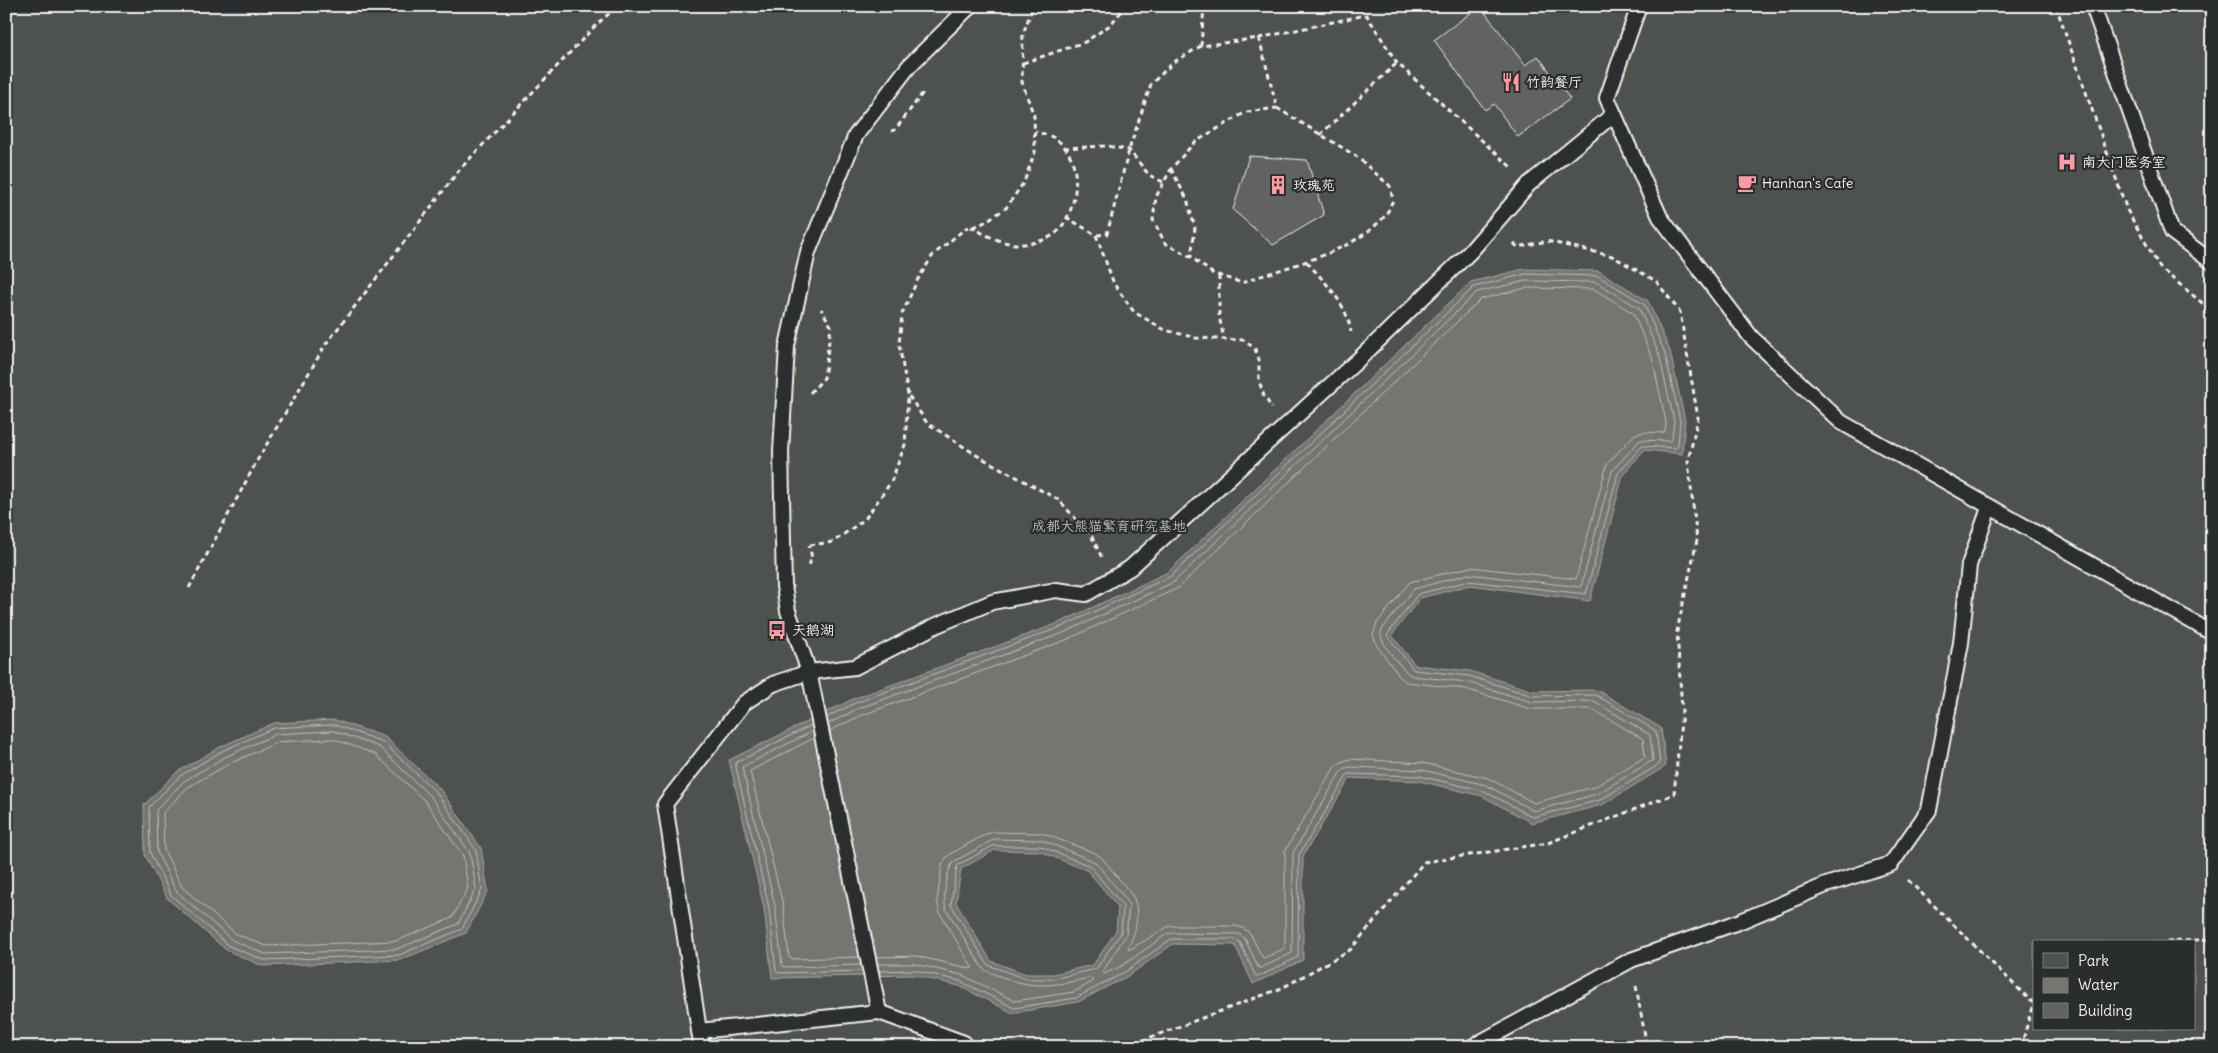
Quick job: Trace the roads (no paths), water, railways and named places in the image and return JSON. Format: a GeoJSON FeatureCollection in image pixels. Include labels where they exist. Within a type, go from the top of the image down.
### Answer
{"type":"FeatureCollection","features":[{"type":"Feature","properties":{"kind":"lane"},"geometry":{"type":"LineString","coordinates":[[879,1012],[814,693],[809,672],[788,611],[784,586],[781,452],[787,346],[808,252],[856,135],[909,66],[970,6]]}},
{"type":"Feature","properties":{"kind":"lane"},"geometry":{"type":"LineString","coordinates":[[1639,6],[1607,98],[1660,217],[1751,336],[1842,422],[2212,633]]}},
{"type":"Feature","properties":{"kind":"lane"},"geometry":{"type":"LineString","coordinates":[[2093,6],[2172,232],[2212,262]]}},
{"type":"Feature","properties":{"kind":"lane"},"geometry":{"type":"LineString","coordinates":[[702,1047],[665,804],[744,703],[773,684],[809,672],[855,666],[937,625],[992,602],[1056,590],[1086,594],[1130,568],[1358,360],[1470,252],[1529,184],[1614,114]]}},
{"type":"Feature","properties":{"kind":"lane"},"geometry":{"type":"LineString","coordinates":[[1472,1047],[1631,960],[1741,921],[1826,885],[1891,864],[1929,810],[1961,643],[1969,565],[1990,508]]}},
{"type":"Feature","properties":{"kind":"lane"},"geometry":{"type":"LineString","coordinates":[[699,1031],[879,1012],[964,1043],[967,1047]]}},
{"type":"Feature","properties":{"kind":"water"},"geometry":{"type":"Polygon","coordinates":[[[1524,269],[1599,271],[1648,301],[1670,351],[1685,421],[1682,454],[1644,450],[1623,475],[1590,601],[1470,585],[1420,598],[1392,635],[1415,665],[1470,671],[1533,691],[1597,690],[1661,728],[1666,766],[1602,805],[1532,823],[1482,796],[1419,781],[1350,778],[1303,856],[1303,960],[1253,984],[1235,945],[1173,944],[1128,976],[1078,1002],[1013,1013],[959,986],[914,975],[772,978],[764,908],[729,760],[853,699],[1059,623],[1168,572],[1471,282],[1524,269]],[[995,850],[961,869],[956,903],[991,961],[1026,974],[1053,974],[1093,965],[1116,931],[1118,907],[1088,871],[1039,851],[995,850]]]}},
{"type":"Feature","properties":{"kind":"water"},"geometry":{"type":"Polygon","coordinates":[[[335,720],[385,737],[440,789],[481,848],[488,891],[466,933],[400,960],[263,966],[226,950],[167,898],[145,855],[144,805],[177,772],[220,747],[274,723],[335,720]]]}},
{"type":"Feature","properties":{"kind":"place","name":"竹韵餐厅"},"geometry":{"type":"Point","coordinates":[1511,82]}},
{"type":"Feature","properties":{"kind":"place","name":"南大门医务室"},"geometry":{"type":"Point","coordinates":[2067,162]}},
{"type":"Feature","properties":{"kind":"place","name":"Hanhan's Cafe"},"geometry":{"type":"Point","coordinates":[1747,183]}},
{"type":"Feature","properties":{"kind":"place","name":"玫瑰苑"},"geometry":{"type":"Point","coordinates":[1278,185]}},
{"type":"Feature","properties":{"kind":"place","name":"天鹅湖"},"geometry":{"type":"Point","coordinates":[777,630]}},
{"type":"Feature","properties":{"kind":"park label","name":"成都大熊猫繁育研究基地"},"geometry":{"type":"Point","coordinates":[1109,526]}}]}
